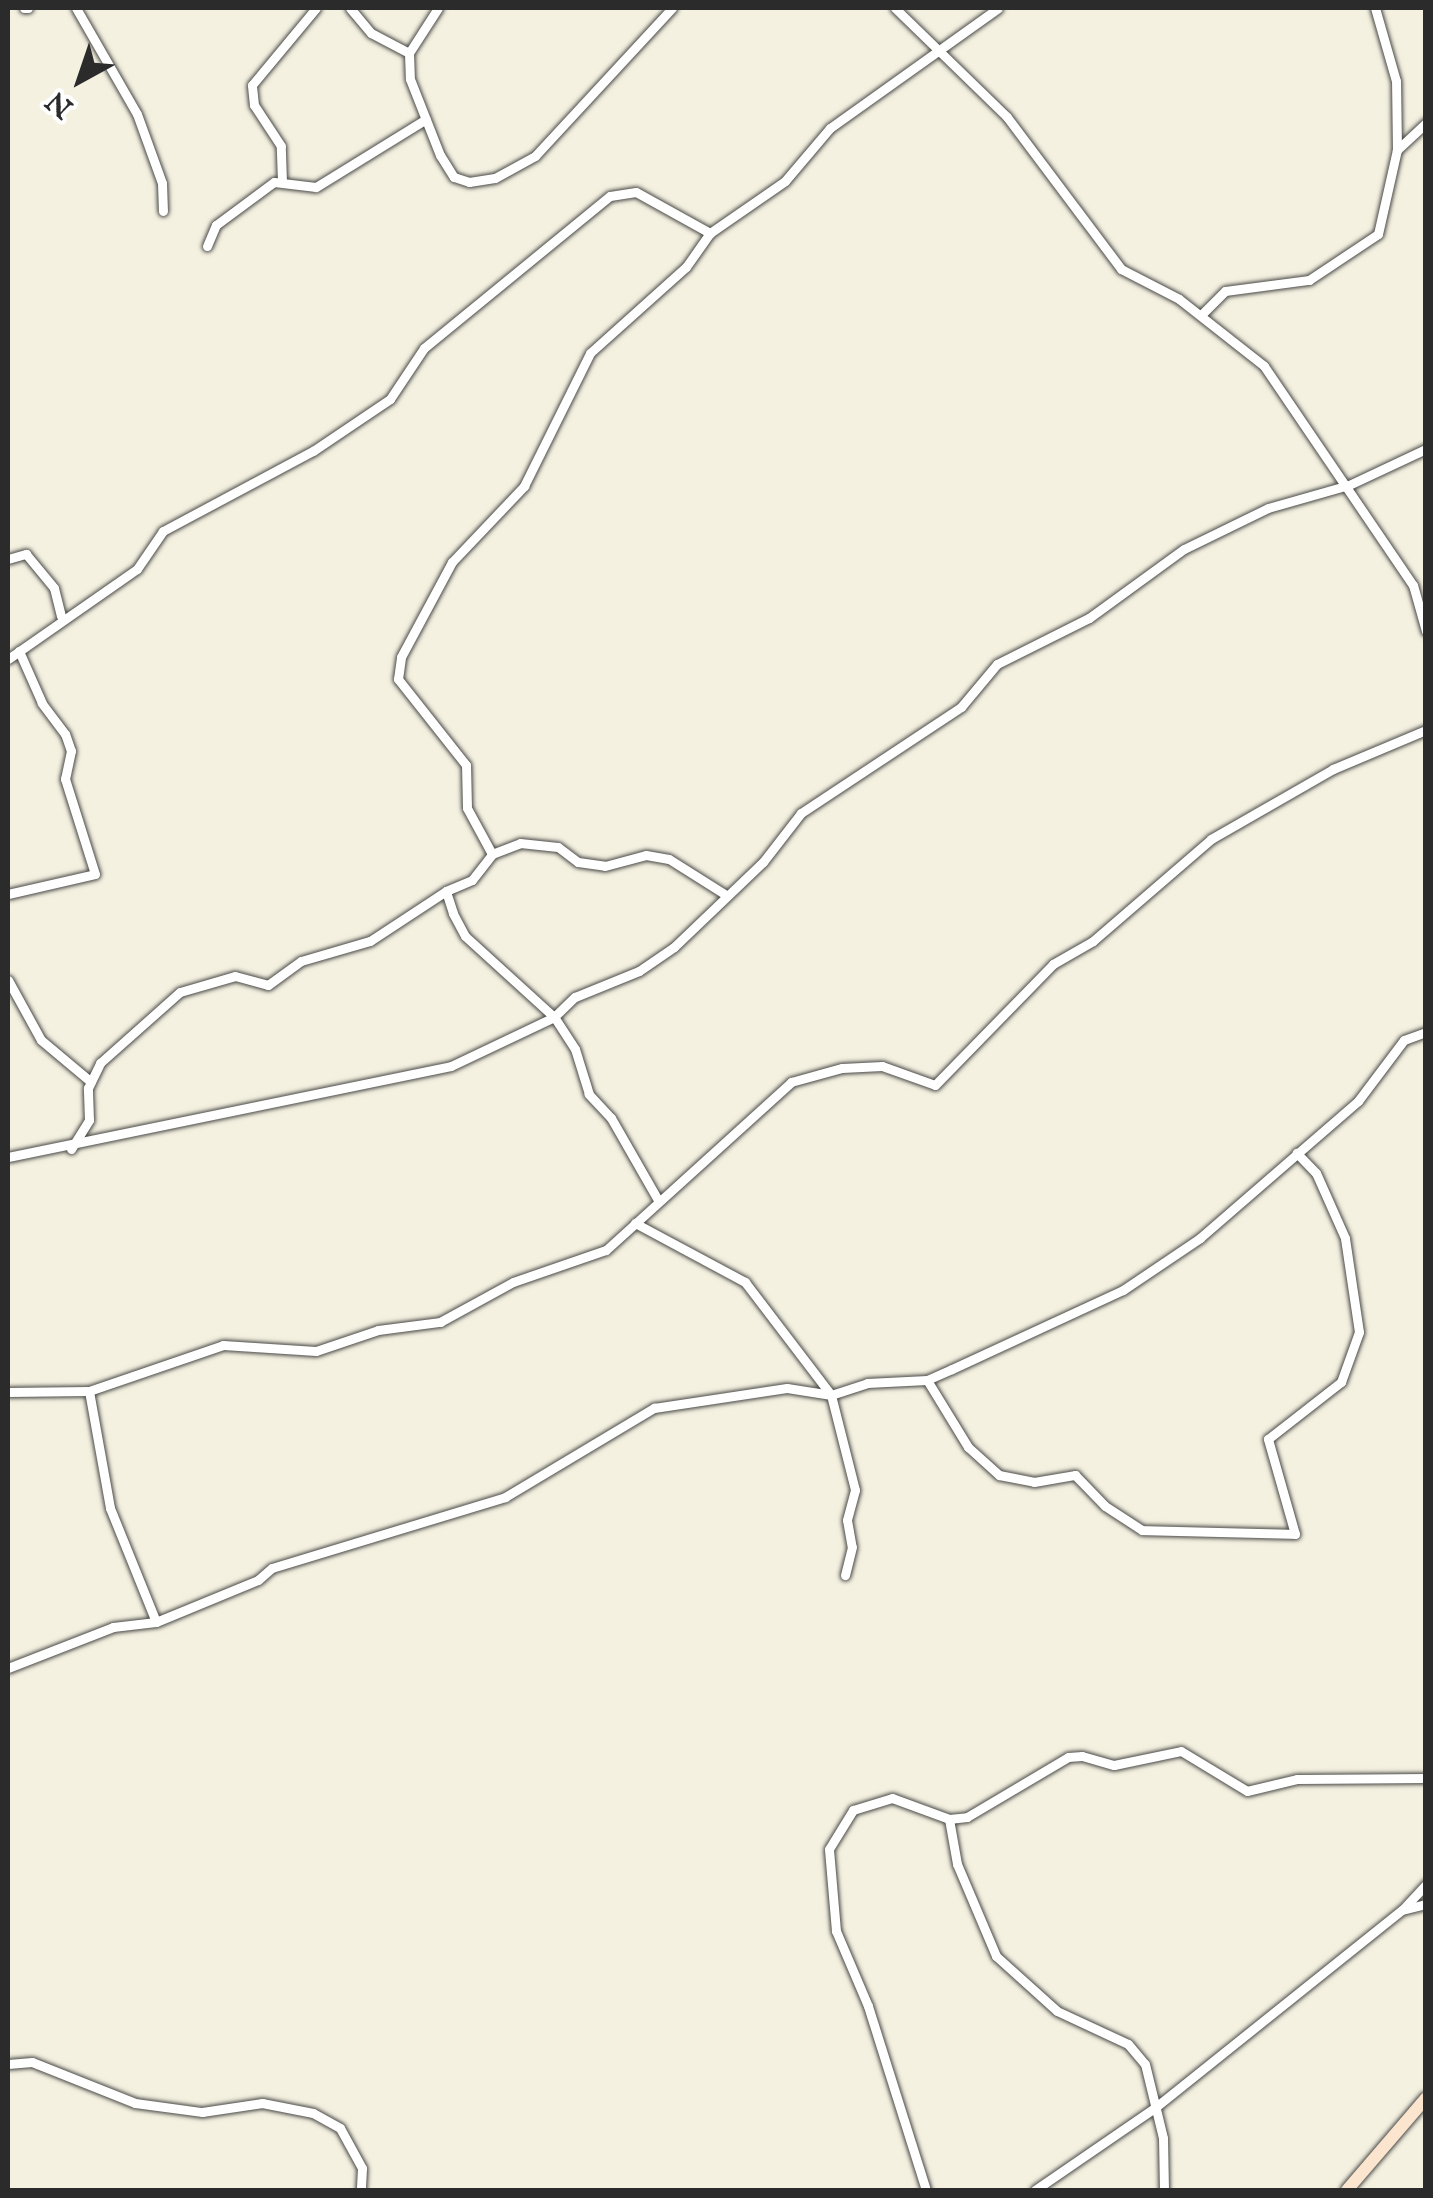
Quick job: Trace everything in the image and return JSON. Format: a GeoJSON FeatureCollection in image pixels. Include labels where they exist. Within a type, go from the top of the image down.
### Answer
{"type":"FeatureCollection","features":[{"type":"Feature","properties":{"kind":"street"},"geometry":{"type":"LineString","coordinates":[[76,8],[137,114],[162,183],[164,211]]}},
{"type":"Feature","properties":{"kind":"street"},"geometry":{"type":"LineString","coordinates":[[282,182],[286,167],[281,146],[254,105],[252,85],[316,8]]}},
{"type":"Feature","properties":{"kind":"street"},"geometry":{"type":"LineString","coordinates":[[350,8],[370,33],[409,53]]}},
{"type":"Feature","properties":{"kind":"street"},"geometry":{"type":"LineString","coordinates":[[438,8],[409,53],[410,79],[454,177],[494,178],[535,156],[672,8]]}},
{"type":"Feature","properties":{"kind":"street"},"geometry":{"type":"LineString","coordinates":[[895,8],[937,54],[1007,117],[1122,270],[1202,315],[1264,366],[1349,485],[1413,585],[1426,632]]}},
{"type":"Feature","properties":{"kind":"street"},"geometry":{"type":"LineString","coordinates":[[492,854],[466,808],[466,764],[398,679],[400,658],[452,562],[524,486],[590,353],[686,267],[710,233],[785,181],[830,128],[998,8]]}},
{"type":"Feature","properties":{"kind":"street"},"geometry":{"type":"LineString","coordinates":[[1202,315],[1225,291],[1308,280],[1360,252],[1378,234],[1397,150],[1396,81],[1375,8]]}},
{"type":"Feature","properties":{"kind":"street"},"geometry":{"type":"LineString","coordinates":[[206,246],[216,225],[250,197],[282,182],[316,187],[426,119]]}},
{"type":"Feature","properties":{"kind":"street"},"geometry":{"type":"LineString","coordinates":[[1397,150],[1426,124]]}},
{"type":"Feature","properties":{"kind":"street"},"geometry":{"type":"LineString","coordinates":[[8,659],[60,616],[137,569],[163,531],[312,452],[390,399],[424,348],[610,196],[636,192],[710,233]]}},
{"type":"Feature","properties":{"kind":"street"},"geometry":{"type":"LineString","coordinates":[[8,1157],[71,1149],[451,1066],[554,1017],[574,996],[639,971],[674,947],[801,813],[961,706],[997,664],[1089,618],[1184,549],[1268,508],[1349,485],[1426,449]]}},
{"type":"Feature","properties":{"kind":"street"},"geometry":{"type":"LineString","coordinates":[[8,560],[26,554],[54,588],[60,616]]}},
{"type":"Feature","properties":{"kind":"street"},"geometry":{"type":"LineString","coordinates":[[8,894],[95,874],[65,778],[71,751],[66,734],[42,703],[19,650]]}},
{"type":"Feature","properties":{"kind":"street"},"geometry":{"type":"LineString","coordinates":[[8,1392],[88,1391],[222,1345],[316,1352],[378,1330],[440,1322],[513,1282],[606,1250],[792,1082],[842,1068],[882,1066],[934,1085],[1054,964],[1093,941],[1211,839],[1333,769],[1426,730]]}},
{"type":"Feature","properties":{"kind":"street"},"geometry":{"type":"LineString","coordinates":[[71,1149],[89,1120],[91,1082],[100,1063],[180,992],[235,976],[268,985],[301,961],[370,940],[446,891],[472,880],[492,854],[520,842],[558,847],[578,862],[605,866],[646,855],[669,859],[726,895]]}},
{"type":"Feature","properties":{"kind":"street"},"geometry":{"type":"LineString","coordinates":[[446,891],[465,936],[554,1017],[575,1049],[589,1094],[610,1118],[658,1200]]}},
{"type":"Feature","properties":{"kind":"street"},"geometry":{"type":"LineString","coordinates":[[8,980],[41,1040],[62,1064],[91,1082]]}},
{"type":"Feature","properties":{"kind":"street"},"geometry":{"type":"LineString","coordinates":[[8,1668],[113,1627],[156,1622],[272,1568],[505,1497],[654,1408],[787,1388],[832,1395],[867,1383],[926,1380],[1123,1290],[1200,1238],[1358,1100],[1404,1040],[1426,1032]]}},
{"type":"Feature","properties":{"kind":"street"},"geometry":{"type":"LineString","coordinates":[[926,1380],[968,1447],[999,1475],[1034,1482],[1075,1475],[1105,1506],[1142,1530],[1295,1534],[1268,1439],[1341,1382],[1359,1332],[1345,1238],[1316,1174],[1297,1153]]}},
{"type":"Feature","properties":{"kind":"street"},"geometry":{"type":"LineString","coordinates":[[635,1224],[745,1282],[832,1395],[855,1490],[846,1520],[852,1547],[845,1576]]}},
{"type":"Feature","properties":{"kind":"street"},"geometry":{"type":"LineString","coordinates":[[88,1391],[110,1508],[156,1622]]}},
{"type":"Feature","properties":{"kind":"street"},"geometry":{"type":"LineString","coordinates":[[926,2190],[868,2006],[836,1932],[829,1849],[853,1810],[892,1798],[949,1819],[1000,1803],[1068,1757],[1082,1756],[1114,1765],[1181,1751],[1247,1791],[1297,1779],[1426,1778]]}},
{"type":"Feature","properties":{"kind":"street"},"geometry":{"type":"LineString","coordinates":[[949,1819],[957,1864],[996,1956],[1057,2011],[1128,2044],[1145,2064],[1157,2106],[1164,2190]]}},
{"type":"Feature","properties":{"kind":"street"},"geometry":{"type":"LineString","coordinates":[[1035,2190],[1157,2106],[1402,1910],[1426,1884]]}},
{"type":"Feature","properties":{"kind":"street"},"geometry":{"type":"LineString","coordinates":[[1402,1910],[1426,1904]]}},
{"type":"Feature","properties":{"kind":"street"},"geometry":{"type":"LineString","coordinates":[[8,2064],[32,2062],[134,2103],[202,2112],[262,2103],[314,2112],[340,2128],[362,2168],[361,2190]]}},
{"type":"Feature","properties":{"kind":"street"},"geometry":{"type":"LineString","coordinates":[[1347,2190],[1426,2098]]}}]}
